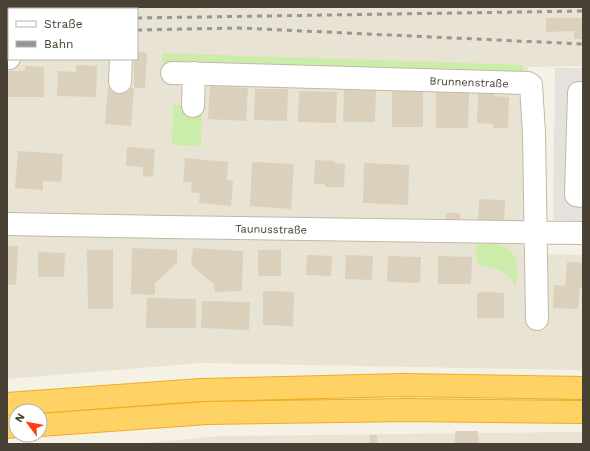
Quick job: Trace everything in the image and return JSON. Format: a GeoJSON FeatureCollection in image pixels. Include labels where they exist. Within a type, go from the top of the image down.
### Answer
{"type":"FeatureCollection","features":[{"type":"Feature","properties":{"kind":"highway"},"geometry":{"type":"LineString","coordinates":[[7,404],[201,390],[403,385],[583,388]]}},
{"type":"Feature","properties":{"kind":"highway"},"geometry":{"type":"LineString","coordinates":[[48,424],[208,412],[408,410],[583,412]]}},
{"type":"Feature","properties":{"kind":"street"},"geometry":{"type":"LineString","coordinates":[[7,8],[64,7]]}},
{"type":"Feature","properties":{"kind":"street"},"geometry":{"type":"LineString","coordinates":[[120,82],[121,60]]}},
{"type":"Feature","properties":{"kind":"street","name":"Brunnenstraße"},"geometry":{"type":"LineString","coordinates":[[172,73],[520,83],[531,85],[534,133],[537,319]]}},
{"type":"Feature","properties":{"kind":"street"},"geometry":{"type":"LineString","coordinates":[[192,106],[194,73]]}},
{"type":"Feature","properties":{"kind":"street"},"geometry":{"type":"LineString","coordinates":[[583,94],[579,94],[576,195],[583,196]]}},
{"type":"Feature","properties":{"kind":"street","name":"Taunusstraße"},"geometry":{"type":"LineString","coordinates":[[7,224],[166,228],[535,231],[583,233]]}},
{"type":"Feature","properties":{"kind":"shaded area"},"geometry":{"type":"Polygon","coordinates":[[[7,7],[583,7],[583,66],[528,67],[528,254],[583,255],[583,370],[201,363],[7,379],[7,7]]]}},
{"type":"Feature","properties":{"kind":"shaded area"},"geometry":{"type":"Polygon","coordinates":[[[555,68],[583,68],[583,221],[553,220],[555,68]]]}},
{"type":"Feature","properties":{"kind":"shaded area"},"geometry":{"type":"Polygon","coordinates":[[[583,432],[583,444],[135,444],[221,436],[583,432]]]}},
{"type":"Feature","properties":{"kind":"green space"},"geometry":{"type":"Polygon","coordinates":[[[162,53],[523,65],[524,77],[162,68],[162,53]]]}},
{"type":"Feature","properties":{"kind":"green space"},"geometry":{"type":"Polygon","coordinates":[[[173,105],[202,106],[201,146],[172,145],[173,105]]]}},
{"type":"Feature","properties":{"kind":"green space"},"geometry":{"type":"Polygon","coordinates":[[[495,243],[509,250],[516,259],[516,287],[508,276],[500,270],[477,264],[476,244],[495,243]]]}},
{"type":"Feature","properties":{"kind":"building"},"geometry":{"type":"Polygon","coordinates":[[[546,18],[583,18],[583,39],[574,39],[574,31],[546,32],[546,18]]]}},
{"type":"Feature","properties":{"kind":"building"},"geometry":{"type":"Polygon","coordinates":[[[138,52],[147,53],[145,88],[134,88],[134,60],[138,60],[138,52]]]}},
{"type":"Feature","properties":{"kind":"building"},"geometry":{"type":"Polygon","coordinates":[[[76,65],[97,66],[96,97],[57,96],[58,71],[76,72],[76,65]]]}},
{"type":"Feature","properties":{"kind":"building"},"geometry":{"type":"Polygon","coordinates":[[[25,66],[44,67],[44,97],[7,97],[7,71],[25,71],[25,66]]]}},
{"type":"Feature","properties":{"kind":"building"},"geometry":{"type":"Polygon","coordinates":[[[210,86],[248,88],[246,121],[208,119],[210,86]]]}},
{"type":"Feature","properties":{"kind":"building"},"geometry":{"type":"Polygon","coordinates":[[[108,87],[134,88],[131,126],[105,124],[108,87]]]}},
{"type":"Feature","properties":{"kind":"building"},"geometry":{"type":"Polygon","coordinates":[[[255,89],[288,89],[287,121],[254,120],[255,89]]]}},
{"type":"Feature","properties":{"kind":"building"},"geometry":{"type":"Polygon","coordinates":[[[344,90],[376,91],[375,122],[343,122],[344,90]]]}},
{"type":"Feature","properties":{"kind":"building"},"geometry":{"type":"Polygon","coordinates":[[[392,90],[423,90],[423,127],[392,127],[392,90]]]}},
{"type":"Feature","properties":{"kind":"building"},"geometry":{"type":"Polygon","coordinates":[[[299,91],[337,92],[336,123],[298,122],[299,91]]]}},
{"type":"Feature","properties":{"kind":"building"},"geometry":{"type":"Polygon","coordinates":[[[436,91],[469,91],[468,128],[436,128],[436,91]]]}},
{"type":"Feature","properties":{"kind":"building"},"geometry":{"type":"Polygon","coordinates":[[[478,92],[494,92],[494,96],[509,97],[508,128],[493,128],[493,124],[477,123],[478,92]]]}},
{"type":"Feature","properties":{"kind":"building"},"geometry":{"type":"Polygon","coordinates":[[[127,147],[155,149],[153,177],[143,176],[143,167],[126,166],[127,147]]]}},
{"type":"Feature","properties":{"kind":"building"},"geometry":{"type":"Polygon","coordinates":[[[18,151],[63,154],[61,182],[43,181],[43,190],[15,188],[18,151]]]}},
{"type":"Feature","properties":{"kind":"building"},"geometry":{"type":"Polygon","coordinates":[[[185,158],[228,162],[227,180],[233,181],[231,206],[199,203],[200,193],[191,192],[192,182],[183,182],[185,158]]]}},
{"type":"Feature","properties":{"kind":"building"},"geometry":{"type":"Polygon","coordinates":[[[315,160],[334,161],[334,163],[345,164],[344,187],[325,187],[325,184],[314,184],[315,160]]]}},
{"type":"Feature","properties":{"kind":"building"},"geometry":{"type":"Polygon","coordinates":[[[252,162],[294,164],[291,209],[250,206],[252,162]]]}},
{"type":"Feature","properties":{"kind":"building"},"geometry":{"type":"Polygon","coordinates":[[[364,163],[409,165],[408,205],[363,203],[364,163]]]}},
{"type":"Feature","properties":{"kind":"building"},"geometry":{"type":"Polygon","coordinates":[[[479,199],[505,200],[504,226],[478,225],[479,199]]]}},
{"type":"Feature","properties":{"kind":"building"},"geometry":{"type":"Polygon","coordinates":[[[446,213],[460,213],[460,223],[446,223],[446,213]]]}},
{"type":"Feature","properties":{"kind":"building"},"geometry":{"type":"Polygon","coordinates":[[[7,246],[18,246],[16,285],[7,284],[7,246]]]}},
{"type":"Feature","properties":{"kind":"building"},"geometry":{"type":"Polygon","coordinates":[[[132,248],[177,250],[177,263],[155,283],[155,295],[131,294],[132,248]]]}},
{"type":"Feature","properties":{"kind":"building"},"geometry":{"type":"Polygon","coordinates":[[[193,248],[243,251],[242,291],[215,292],[214,284],[191,265],[193,248]]]}},
{"type":"Feature","properties":{"kind":"building"},"geometry":{"type":"Polygon","coordinates":[[[87,250],[113,250],[113,309],[88,309],[87,250]]]}},
{"type":"Feature","properties":{"kind":"building"},"geometry":{"type":"Polygon","coordinates":[[[258,250],[281,250],[281,276],[258,276],[258,250]]]}},
{"type":"Feature","properties":{"kind":"building"},"geometry":{"type":"Polygon","coordinates":[[[38,252],[65,253],[64,277],[38,277],[38,252]]]}},
{"type":"Feature","properties":{"kind":"building"},"geometry":{"type":"Polygon","coordinates":[[[307,255],[332,256],[331,276],[306,275],[307,255]]]}},
{"type":"Feature","properties":{"kind":"building"},"geometry":{"type":"Polygon","coordinates":[[[346,255],[373,256],[372,280],[345,279],[346,255]]]}},
{"type":"Feature","properties":{"kind":"building"},"geometry":{"type":"Polygon","coordinates":[[[388,256],[421,257],[420,283],[387,282],[388,256]]]}},
{"type":"Feature","properties":{"kind":"building"},"geometry":{"type":"Polygon","coordinates":[[[438,256],[472,257],[471,284],[438,284],[438,256]]]}},
{"type":"Feature","properties":{"kind":"building"},"geometry":{"type":"Polygon","coordinates":[[[567,262],[583,263],[583,287],[580,287],[578,309],[553,308],[554,285],[565,286],[567,262]]]}},
{"type":"Feature","properties":{"kind":"building"},"geometry":{"type":"Polygon","coordinates":[[[263,291],[294,292],[293,326],[263,325],[263,291]]]}},
{"type":"Feature","properties":{"kind":"building"},"geometry":{"type":"Polygon","coordinates":[[[477,293],[504,293],[504,318],[477,318],[477,293]]]}},
{"type":"Feature","properties":{"kind":"building"},"geometry":{"type":"Polygon","coordinates":[[[147,298],[196,299],[196,328],[146,328],[147,298]]]}},
{"type":"Feature","properties":{"kind":"building"},"geometry":{"type":"Polygon","coordinates":[[[202,301],[250,302],[249,330],[201,328],[202,301]]]}},
{"type":"Feature","properties":{"kind":"building"},"geometry":{"type":"Polygon","coordinates":[[[455,431],[478,431],[479,444],[455,444],[455,431]]]}},
{"type":"Feature","properties":{"kind":"building"},"geometry":{"type":"Polygon","coordinates":[[[370,435],[377,435],[377,444],[370,444],[370,435]]]}},
{"type":"Feature","properties":{"kind":"railway"},"geometry":{"type":"LineString","coordinates":[[138,18],[583,11]]}},
{"type":"Feature","properties":{"kind":"railway"},"geometry":{"type":"LineString","coordinates":[[138,30],[239,28],[583,44]]}}]}
